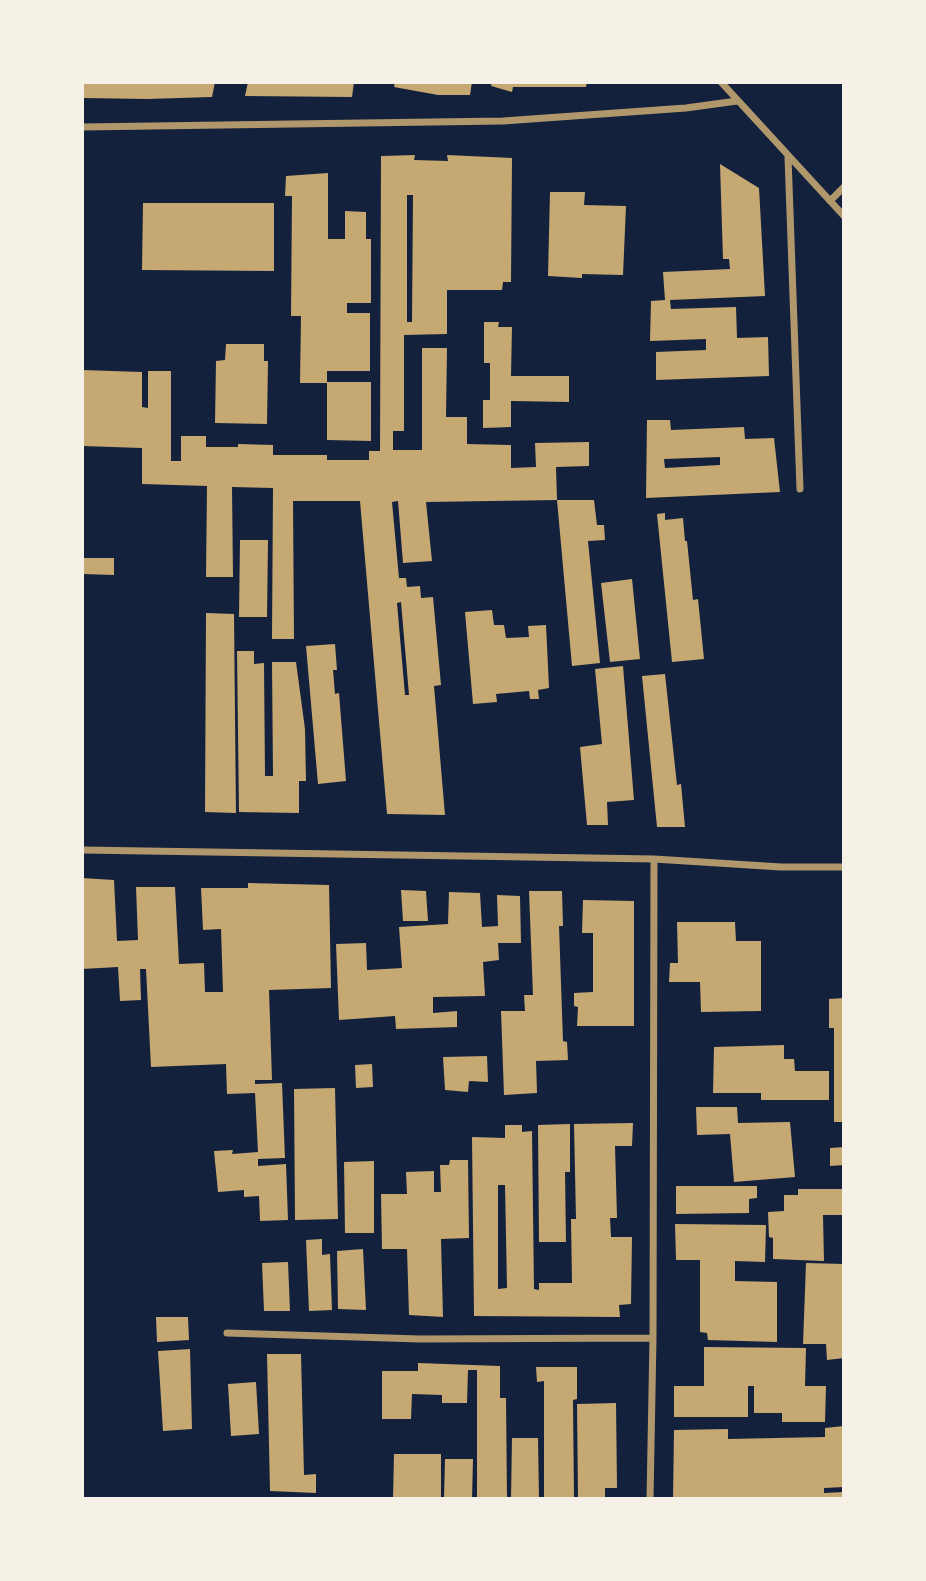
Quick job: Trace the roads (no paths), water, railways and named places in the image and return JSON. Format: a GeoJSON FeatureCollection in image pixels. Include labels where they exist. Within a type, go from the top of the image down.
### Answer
{"type":"FeatureCollection","features":[{"type":"Feature","properties":{"kind":"street"},"geometry":{"type":"LineString","coordinates":[[721,82],[844,216]]}},
{"type":"Feature","properties":{"kind":"street"},"geometry":{"type":"LineString","coordinates":[[82,127],[503,121],[686,108],[737,101]]}},
{"type":"Feature","properties":{"kind":"street"},"geometry":{"type":"LineString","coordinates":[[788,157],[800,489]]}},
{"type":"Feature","properties":{"kind":"street"},"geometry":{"type":"LineString","coordinates":[[830,201],[844,187]]}},
{"type":"Feature","properties":{"kind":"street"},"geometry":{"type":"LineString","coordinates":[[82,850],[654,859],[781,867],[844,867]]}},
{"type":"Feature","properties":{"kind":"street"},"geometry":{"type":"LineString","coordinates":[[650,1499],[654,859]]}},
{"type":"Feature","properties":{"kind":"street"},"geometry":{"type":"LineString","coordinates":[[227,1333],[420,1339],[653,1338]]}}]}
